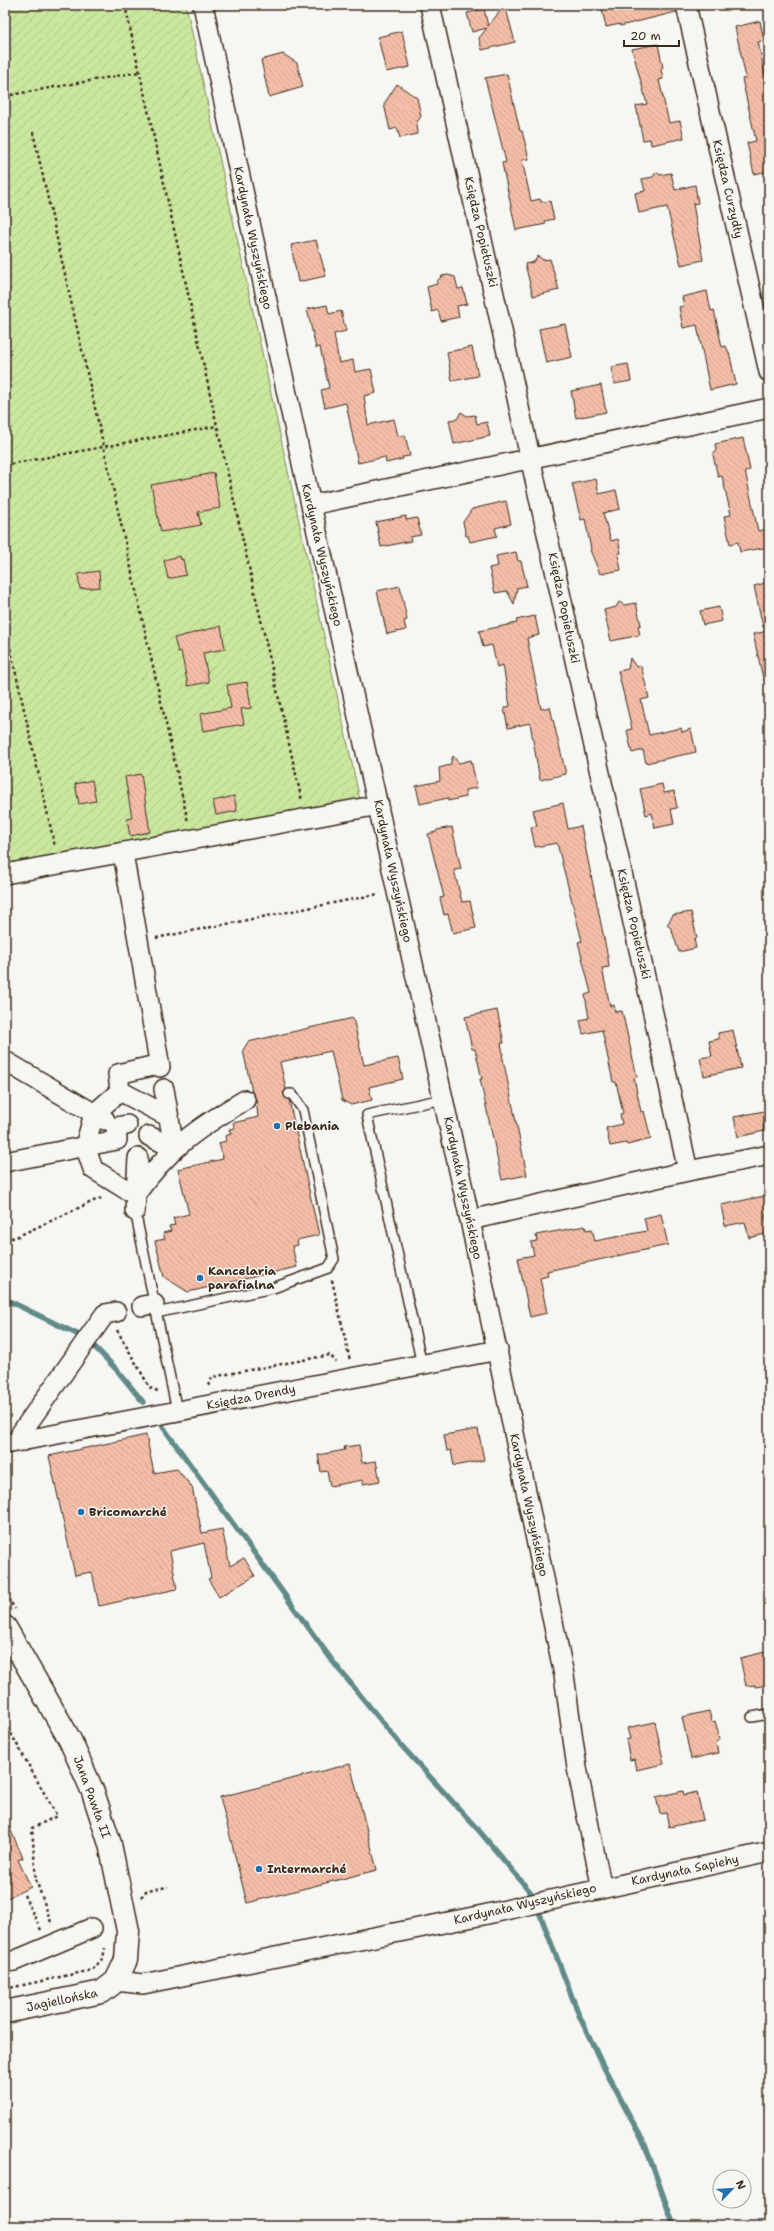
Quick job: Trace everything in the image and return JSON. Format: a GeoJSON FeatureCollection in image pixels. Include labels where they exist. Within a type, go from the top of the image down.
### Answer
{"type":"FeatureCollection","features":[{"type":"Feature","properties":{"kind":"street","name":"Kardynała Wyszyńskiego"},"geometry":{"type":"LineString","coordinates":[[116,1981],[143,1984],[602,1889],[577,1768],[564,1675],[498,1350],[379,805],[311,505],[203,5]]}},
{"type":"Feature","properties":{"kind":"street","name":"Księdza Popiełuszki"},"geometry":{"type":"LineString","coordinates":[[430,5],[688,1171]]}},
{"type":"Feature","properties":{"kind":"street","name":"Księdza Curzydły"},"geometry":{"type":"LineString","coordinates":[[686,5],[769,372]]}},
{"type":"Feature","properties":{"kind":"street"},"geometry":{"type":"LineString","coordinates":[[311,505],[769,408]]}},
{"type":"Feature","properties":{"kind":"street"},"geometry":{"type":"LineString","coordinates":[[5,874],[379,805]]}},
{"type":"Feature","properties":{"kind":"street"},"geometry":{"type":"LineString","coordinates":[[120,1091],[118,1074],[156,1066],[138,941],[123,853]]}},
{"type":"Feature","properties":{"kind":"street"},"geometry":{"type":"LineString","coordinates":[[5,1061],[94,1114],[122,1126],[116,1140],[5,1162]]}},
{"type":"Feature","properties":{"kind":"street"},"geometry":{"type":"LineString","coordinates":[[164,1089],[174,1148]]}},
{"type":"Feature","properties":{"kind":"street"},"geometry":{"type":"LineString","coordinates":[[120,1091],[94,1114],[85,1146],[93,1169],[135,1203]]}},
{"type":"Feature","properties":{"kind":"street"},"geometry":{"type":"LineString","coordinates":[[120,1091],[169,1117]]}},
{"type":"Feature","properties":{"kind":"street"},"geometry":{"type":"LineString","coordinates":[[135,1203],[155,1167],[174,1148],[203,1125],[245,1100]]}},
{"type":"Feature","properties":{"kind":"street"},"geometry":{"type":"LineString","coordinates":[[149,1136],[174,1148]]}},
{"type":"Feature","properties":{"kind":"street"},"geometry":{"type":"LineString","coordinates":[[470,1220],[688,1171],[769,1155]]}},
{"type":"Feature","properties":{"kind":"street"},"geometry":{"type":"LineString","coordinates":[[135,1203],[138,1158]]}},
{"type":"Feature","properties":{"kind":"street"},"geometry":{"type":"LineString","coordinates":[[14,1443],[105,1314],[114,1312]]}},
{"type":"Feature","properties":{"kind":"street","name":"Księdza Drendy"},"geometry":{"type":"LineString","coordinates":[[14,1443],[354,1374],[422,1364],[498,1350]]}},
{"type":"Feature","properties":{"kind":"street","name":"Jana Pawła II"},"geometry":{"type":"LineString","coordinates":[[5,1627],[70,1740],[98,1807],[110,1844],[128,1931],[126,1960],[116,1981]]}},
{"type":"Feature","properties":{"kind":"street","name":"Kardynała Sapiehy"},"geometry":{"type":"LineString","coordinates":[[602,1889],[769,1852]]}},
{"type":"Feature","properties":{"kind":"street"},"geometry":{"type":"LineString","coordinates":[[5,1962],[14,1961],[92,1928]]}},
{"type":"Feature","properties":{"kind":"street","name":"Jagiellońska"},"geometry":{"type":"LineString","coordinates":[[5,2012],[102,1992],[116,1981]]}},
{"type":"Feature","properties":{"kind":"lane"},"geometry":{"type":"LineString","coordinates":[[151,1308],[273,1288],[328,1268],[334,1259],[303,1110],[292,1094],[289,1094]]}},
{"type":"Feature","properties":{"kind":"lane"},"geometry":{"type":"LineString","coordinates":[[422,1364],[366,1115],[443,1099]]}},
{"type":"Feature","properties":{"kind":"lane"},"geometry":{"type":"LineString","coordinates":[[135,1203],[151,1308],[177,1411]]}},
{"type":"Feature","properties":{"kind":"lane"},"geometry":{"type":"LineString","coordinates":[[752,1717],[769,1714]]}},
{"type":"Feature","properties":{"kind":"path"},"geometry":{"type":"LineString","coordinates":[[124,5],[217,426],[306,818]]}},
{"type":"Feature","properties":{"kind":"path"},"geometry":{"type":"LineString","coordinates":[[5,96],[139,72]]}},
{"type":"Feature","properties":{"kind":"path"},"geometry":{"type":"LineString","coordinates":[[33,132],[192,840]]}},
{"type":"Feature","properties":{"kind":"path"},"geometry":{"type":"LineString","coordinates":[[5,465],[217,426]]}},
{"type":"Feature","properties":{"kind":"path"},"geometry":{"type":"LineString","coordinates":[[5,625],[59,864]]}},
{"type":"Feature","properties":{"kind":"path"},"geometry":{"type":"LineString","coordinates":[[138,941],[386,893]]}},
{"type":"Feature","properties":{"kind":"path"},"geometry":{"type":"LineString","coordinates":[[5,1237],[14,1238],[98,1199]]}},
{"type":"Feature","properties":{"kind":"path"},"geometry":{"type":"LineString","coordinates":[[208,1392],[212,1377],[330,1355],[344,1373],[354,1374],[333,1282]]}},
{"type":"Feature","properties":{"kind":"path"},"geometry":{"type":"LineString","coordinates":[[114,1312],[116,1329],[150,1388],[157,1392],[172,1390]]}},
{"type":"Feature","properties":{"kind":"path"},"geometry":{"type":"LineString","coordinates":[[5,1723],[57,1816],[32,1828],[36,1880],[54,1931]]}},
{"type":"Feature","properties":{"kind":"path"},"geometry":{"type":"LineString","coordinates":[[142,1897],[147,1890],[168,1887]]}},
{"type":"Feature","properties":{"kind":"path"},"geometry":{"type":"LineString","coordinates":[[24,1895],[43,1935]]}},
{"type":"Feature","properties":{"kind":"path"},"geometry":{"type":"LineString","coordinates":[[5,1989],[92,1970],[103,1958],[106,1943]]}},
{"type":"Feature","properties":{"kind":"green space"},"geometry":{"type":"Polygon","coordinates":[[[5,5],[186,5],[360,800],[5,866],[5,5]]]}},
{"type":"Feature","properties":{"kind":"building"},"geometry":{"type":"Polygon","coordinates":[[[505,5],[515,42],[482,50],[479,38],[487,28],[472,32],[467,13],[484,9],[488,26],[505,5]]]}},
{"type":"Feature","properties":{"kind":"building"},"geometry":{"type":"Polygon","coordinates":[[[601,5],[675,5],[676,12],[620,26],[620,24],[606,27],[601,5]]]}},
{"type":"Feature","properties":{"kind":"building"},"geometry":{"type":"Polygon","coordinates":[[[760,21],[764,41],[758,42],[765,74],[769,73],[769,171],[754,174],[747,143],[756,141],[742,79],[746,78],[735,27],[760,21]]]}},
{"type":"Feature","properties":{"kind":"building"},"geometry":{"type":"Polygon","coordinates":[[[402,31],[410,67],[386,72],[378,37],[402,31]]]}},
{"type":"Feature","properties":{"kind":"building"},"geometry":{"type":"Polygon","coordinates":[[[658,44],[663,68],[661,69],[663,79],[659,80],[669,123],[680,121],[684,138],[651,145],[650,139],[643,140],[636,106],[647,104],[632,49],[658,44]]]}},
{"type":"Feature","properties":{"kind":"building"},"geometry":{"type":"Polygon","coordinates":[[[283,54],[297,63],[303,87],[269,97],[261,60],[283,54]]]}},
{"type":"Feature","properties":{"kind":"building"},"geometry":{"type":"Polygon","coordinates":[[[507,74],[520,131],[522,131],[529,159],[522,160],[531,201],[540,199],[541,202],[550,201],[554,219],[545,221],[546,224],[516,230],[502,163],[506,162],[485,78],[507,74]]]}},
{"type":"Feature","properties":{"kind":"building"},"geometry":{"type":"Polygon","coordinates":[[[397,84],[417,98],[421,116],[416,124],[417,134],[400,138],[397,128],[390,130],[384,104],[397,84]]]}},
{"type":"Feature","properties":{"kind":"building"},"geometry":{"type":"Polygon","coordinates":[[[656,172],[660,175],[671,173],[675,190],[695,185],[698,203],[693,204],[703,260],[681,265],[667,207],[639,213],[635,193],[645,191],[642,179],[653,177],[656,172]]]}},
{"type":"Feature","properties":{"kind":"building"},"geometry":{"type":"Polygon","coordinates":[[[316,240],[326,276],[298,282],[291,245],[316,240]]]}},
{"type":"Feature","properties":{"kind":"building"},"geometry":{"type":"Polygon","coordinates":[[[538,256],[543,260],[550,259],[559,290],[533,296],[525,264],[534,262],[538,256]]]}},
{"type":"Feature","properties":{"kind":"building"},"geometry":{"type":"Polygon","coordinates":[[[448,275],[455,277],[458,289],[463,288],[467,304],[457,306],[459,317],[441,321],[438,310],[432,312],[427,287],[437,284],[437,281],[442,276],[448,275]]]}},
{"type":"Feature","properties":{"kind":"building"},"geometry":{"type":"Polygon","coordinates":[[[707,291],[711,311],[714,310],[722,347],[726,346],[730,356],[736,384],[710,390],[697,325],[683,328],[679,307],[684,306],[682,297],[707,291]]]}},
{"type":"Feature","properties":{"kind":"building"},"geometry":{"type":"Polygon","coordinates":[[[327,305],[329,314],[341,311],[346,331],[334,334],[339,363],[353,360],[355,372],[371,369],[376,393],[364,396],[368,425],[394,419],[398,436],[405,435],[410,456],[402,457],[403,459],[386,463],[385,457],[358,463],[346,403],[325,408],[321,390],[329,388],[320,347],[316,348],[307,309],[327,305]]]}},
{"type":"Feature","properties":{"kind":"building"},"geometry":{"type":"Polygon","coordinates":[[[565,324],[572,357],[546,363],[539,329],[565,324]]]}},
{"type":"Feature","properties":{"kind":"building"},"geometry":{"type":"Polygon","coordinates":[[[472,347],[478,376],[452,381],[447,352],[472,347]]]}},
{"type":"Feature","properties":{"kind":"building"},"geometry":{"type":"Polygon","coordinates":[[[628,364],[631,381],[614,384],[611,367],[628,364]]]}},
{"type":"Feature","properties":{"kind":"building"},"geometry":{"type":"Polygon","coordinates":[[[601,385],[606,412],[576,418],[571,391],[601,385]]]}},
{"type":"Feature","properties":{"kind":"building"},"geometry":{"type":"Polygon","coordinates":[[[461,412],[467,416],[475,415],[477,424],[487,422],[490,436],[454,444],[449,420],[457,419],[461,412]]]}},
{"type":"Feature","properties":{"kind":"building"},"geometry":{"type":"Polygon","coordinates":[[[743,438],[750,470],[745,471],[758,531],[767,529],[769,547],[740,552],[738,542],[730,544],[724,516],[731,515],[722,476],[718,477],[713,455],[716,450],[715,444],[743,438]]]}},
{"type":"Feature","properties":{"kind":"building"},"geometry":{"type":"Polygon","coordinates":[[[214,473],[220,508],[198,512],[201,525],[161,532],[151,485],[214,473]]]}},
{"type":"Feature","properties":{"kind":"building"},"geometry":{"type":"Polygon","coordinates":[[[596,479],[599,494],[616,490],[620,509],[603,513],[611,541],[618,539],[621,553],[618,554],[621,570],[600,574],[590,550],[585,519],[581,520],[572,484],[596,479]]]}},
{"type":"Feature","properties":{"kind":"building"},"geometry":{"type":"Polygon","coordinates":[[[506,501],[511,524],[495,528],[497,536],[470,542],[468,536],[466,536],[463,522],[472,509],[506,501]]]}},
{"type":"Feature","properties":{"kind":"building"},"geometry":{"type":"Polygon","coordinates":[[[406,516],[406,520],[417,518],[421,535],[410,537],[411,541],[381,547],[376,522],[406,516]]]}},
{"type":"Feature","properties":{"kind":"building"},"geometry":{"type":"Polygon","coordinates":[[[516,552],[518,561],[521,561],[527,586],[517,588],[514,604],[507,591],[495,593],[489,568],[498,566],[496,556],[516,552]]]}},
{"type":"Feature","properties":{"kind":"building"},"geometry":{"type":"Polygon","coordinates":[[[180,556],[181,560],[183,559],[186,575],[168,579],[164,560],[180,556]]]}},
{"type":"Feature","properties":{"kind":"building"},"geometry":{"type":"Polygon","coordinates":[[[99,571],[100,587],[80,589],[78,574],[99,571]]]}},
{"type":"Feature","properties":{"kind":"building"},"geometry":{"type":"Polygon","coordinates":[[[769,582],[769,626],[763,627],[754,586],[769,582]]]}},
{"type":"Feature","properties":{"kind":"building"},"geometry":{"type":"Polygon","coordinates":[[[400,586],[407,620],[404,621],[406,630],[387,634],[377,591],[400,586]]]}},
{"type":"Feature","properties":{"kind":"building"},"geometry":{"type":"Polygon","coordinates":[[[619,602],[624,605],[636,603],[641,625],[638,626],[640,635],[611,641],[604,610],[616,607],[619,602]]]}},
{"type":"Feature","properties":{"kind":"building"},"geometry":{"type":"Polygon","coordinates":[[[719,607],[722,621],[703,625],[700,611],[719,607]]]}},
{"type":"Feature","properties":{"kind":"building"},"geometry":{"type":"Polygon","coordinates":[[[535,616],[539,635],[527,638],[531,659],[541,709],[550,707],[566,774],[540,780],[530,723],[508,728],[504,708],[510,706],[503,665],[497,667],[492,645],[483,647],[479,631],[517,623],[516,620],[535,616]]]}},
{"type":"Feature","properties":{"kind":"building"},"geometry":{"type":"Polygon","coordinates":[[[221,626],[225,649],[203,653],[209,682],[188,686],[181,651],[178,652],[174,638],[221,626]]]}},
{"type":"Feature","properties":{"kind":"building"},"geometry":{"type":"Polygon","coordinates":[[[769,631],[769,677],[763,678],[753,634],[769,631]]]}},
{"type":"Feature","properties":{"kind":"building"},"geometry":{"type":"Polygon","coordinates":[[[630,658],[636,667],[641,666],[649,698],[641,700],[649,735],[681,728],[682,732],[691,729],[696,752],[646,763],[643,750],[632,753],[627,730],[632,729],[618,671],[628,669],[630,658]]]}},
{"type":"Feature","properties":{"kind":"building"},"geometry":{"type":"Polygon","coordinates":[[[247,682],[251,708],[241,709],[244,724],[203,731],[200,714],[231,708],[227,685],[247,682]]]}},
{"type":"Feature","properties":{"kind":"building"},"geometry":{"type":"Polygon","coordinates":[[[453,756],[459,763],[471,760],[477,788],[465,790],[466,797],[448,801],[448,798],[420,804],[416,786],[440,781],[439,768],[450,765],[453,756]]]}},
{"type":"Feature","properties":{"kind":"building"},"geometry":{"type":"Polygon","coordinates":[[[141,774],[150,832],[130,836],[127,819],[132,818],[125,777],[141,774]]]}},
{"type":"Feature","properties":{"kind":"building"},"geometry":{"type":"Polygon","coordinates":[[[92,780],[96,801],[79,804],[75,784],[92,780]]]}},
{"type":"Feature","properties":{"kind":"building"},"geometry":{"type":"Polygon","coordinates":[[[662,784],[664,793],[674,791],[677,808],[671,809],[674,824],[655,828],[652,813],[646,815],[640,789],[662,784]]]}},
{"type":"Feature","properties":{"kind":"building"},"geometry":{"type":"Polygon","coordinates":[[[234,796],[237,811],[216,815],[213,801],[234,796]]]}},
{"type":"Feature","properties":{"kind":"building"},"geometry":{"type":"Polygon","coordinates":[[[563,803],[568,829],[581,826],[608,958],[609,967],[602,968],[610,1006],[614,1005],[615,1012],[622,1011],[637,1077],[634,1078],[641,1112],[644,1111],[651,1139],[627,1145],[626,1143],[610,1146],[606,1128],[622,1124],[620,1114],[623,1113],[616,1082],[613,1082],[602,1030],[583,1034],[580,1020],[589,1018],[585,995],[591,993],[578,942],[582,941],[557,843],[535,847],[531,827],[537,826],[533,810],[563,803]]]}},
{"type":"Feature","properties":{"kind":"building"},"geometry":{"type":"Polygon","coordinates":[[[452,827],[461,869],[454,870],[462,902],[470,901],[476,928],[453,933],[448,914],[444,915],[440,898],[444,897],[428,834],[436,832],[437,830],[452,827]]]}},
{"type":"Feature","properties":{"kind":"building"},"geometry":{"type":"Polygon","coordinates":[[[691,912],[697,938],[694,939],[696,948],[679,952],[671,928],[667,925],[673,915],[691,912]]]}},
{"type":"Feature","properties":{"kind":"building"},"geometry":{"type":"Polygon","coordinates":[[[497,1010],[504,1043],[501,1043],[502,1054],[527,1175],[502,1180],[480,1079],[482,1079],[475,1049],[472,1049],[465,1017],[497,1010]]]}},
{"type":"Feature","properties":{"kind":"building"},"geometry":{"type":"Polygon","coordinates":[[[353,1018],[364,1065],[398,1058],[403,1079],[369,1087],[372,1100],[351,1105],[342,1100],[331,1051],[280,1062],[286,1089],[283,1094],[289,1100],[319,1235],[297,1240],[298,1245],[292,1246],[297,1267],[188,1292],[164,1277],[155,1241],[165,1239],[163,1233],[171,1231],[169,1226],[175,1225],[173,1218],[189,1214],[178,1169],[223,1159],[219,1143],[226,1141],[225,1136],[231,1134],[229,1129],[235,1128],[233,1123],[258,1117],[256,1099],[252,1092],[243,1050],[248,1042],[353,1018]]]}},
{"type":"Feature","properties":{"kind":"building"},"geometry":{"type":"Polygon","coordinates":[[[733,1030],[741,1068],[704,1076],[700,1058],[712,1056],[709,1041],[719,1039],[718,1033],[733,1030]]]}},
{"type":"Feature","properties":{"kind":"building"},"geometry":{"type":"Polygon","coordinates":[[[769,1110],[769,1123],[763,1125],[764,1131],[738,1137],[734,1117],[769,1110]]]}},
{"type":"Feature","properties":{"kind":"building"},"geometry":{"type":"Polygon","coordinates":[[[769,1195],[769,1214],[765,1214],[769,1233],[749,1238],[745,1222],[725,1226],[721,1205],[769,1195]]]}},
{"type":"Feature","properties":{"kind":"building"},"geometry":{"type":"Polygon","coordinates":[[[661,1214],[668,1245],[547,1271],[548,1276],[540,1278],[547,1313],[530,1317],[518,1258],[534,1255],[531,1242],[537,1241],[536,1235],[585,1226],[586,1230],[592,1229],[595,1241],[647,1231],[644,1218],[661,1214]]]}},
{"type":"Feature","properties":{"kind":"building"},"geometry":{"type":"Polygon","coordinates":[[[478,1429],[484,1460],[454,1466],[451,1450],[447,1451],[444,1435],[478,1429]]]}},
{"type":"Feature","properties":{"kind":"building"},"geometry":{"type":"Polygon","coordinates":[[[146,1435],[154,1473],[177,1469],[192,1487],[202,1533],[222,1529],[230,1566],[244,1558],[255,1576],[219,1597],[208,1579],[211,1578],[204,1543],[170,1551],[177,1589],[99,1606],[92,1572],[75,1575],[49,1456],[146,1435]]]}},
{"type":"Feature","properties":{"kind":"building"},"geometry":{"type":"Polygon","coordinates":[[[359,1445],[362,1463],[376,1461],[380,1481],[363,1484],[363,1480],[330,1486],[327,1471],[321,1472],[318,1455],[345,1450],[344,1447],[359,1445]]]}},
{"type":"Feature","properties":{"kind":"building"},"geometry":{"type":"Polygon","coordinates":[[[769,1651],[769,1685],[755,1687],[755,1685],[746,1686],[740,1658],[769,1651]]]}},
{"type":"Feature","properties":{"kind":"building"},"geometry":{"type":"Polygon","coordinates":[[[709,1711],[712,1722],[715,1721],[718,1731],[719,1741],[716,1742],[718,1753],[691,1759],[682,1717],[709,1711]]]}},
{"type":"Feature","properties":{"kind":"building"},"geometry":{"type":"Polygon","coordinates":[[[655,1722],[664,1764],[636,1770],[634,1759],[630,1760],[626,1740],[630,1739],[627,1728],[655,1722]]]}},
{"type":"Feature","properties":{"kind":"building"},"geometry":{"type":"Polygon","coordinates":[[[350,1764],[377,1870],[247,1903],[220,1797],[350,1764]]]}},
{"type":"Feature","properties":{"kind":"building"},"geometry":{"type":"Polygon","coordinates":[[[683,1791],[684,1795],[697,1792],[703,1820],[669,1827],[666,1813],[660,1814],[656,1797],[683,1791]]]}},
{"type":"Feature","properties":{"kind":"building"},"geometry":{"type":"Polygon","coordinates":[[[5,1817],[23,1858],[18,1860],[31,1887],[5,1899],[5,1817]]]}},
{"type":"Feature","properties":{"kind":"waterway"},"geometry":{"type":"LineString","coordinates":[[5,1299],[81,1336]]}},
{"type":"Feature","properties":{"kind":"waterway"},"geometry":{"type":"LineString","coordinates":[[92,1344],[117,1370],[143,1402]]}},
{"type":"Feature","properties":{"kind":"waterway"},"geometry":{"type":"LineString","coordinates":[[163,1427],[334,1663],[400,1744],[481,1833],[532,1894]]}},
{"type":"Feature","properties":{"kind":"waterway"},"geometry":{"type":"LineString","coordinates":[[538,1909],[579,2015],[601,2062],[645,2145],[674,2226]]}},
{"type":"Feature","properties":{"kind":"place","name":"Plebania"},"geometry":{"type":"Point","coordinates":[277,1126]}},
{"type":"Feature","properties":{"kind":"place","name":"Kancelaria parafialna"},"geometry":{"type":"Point","coordinates":[200,1278]}},
{"type":"Feature","properties":{"kind":"place","name":"Bricomarché"},"geometry":{"type":"Point","coordinates":[81,1512]}},
{"type":"Feature","properties":{"kind":"place","name":"Intermarché"},"geometry":{"type":"Point","coordinates":[259,1869]}}]}
